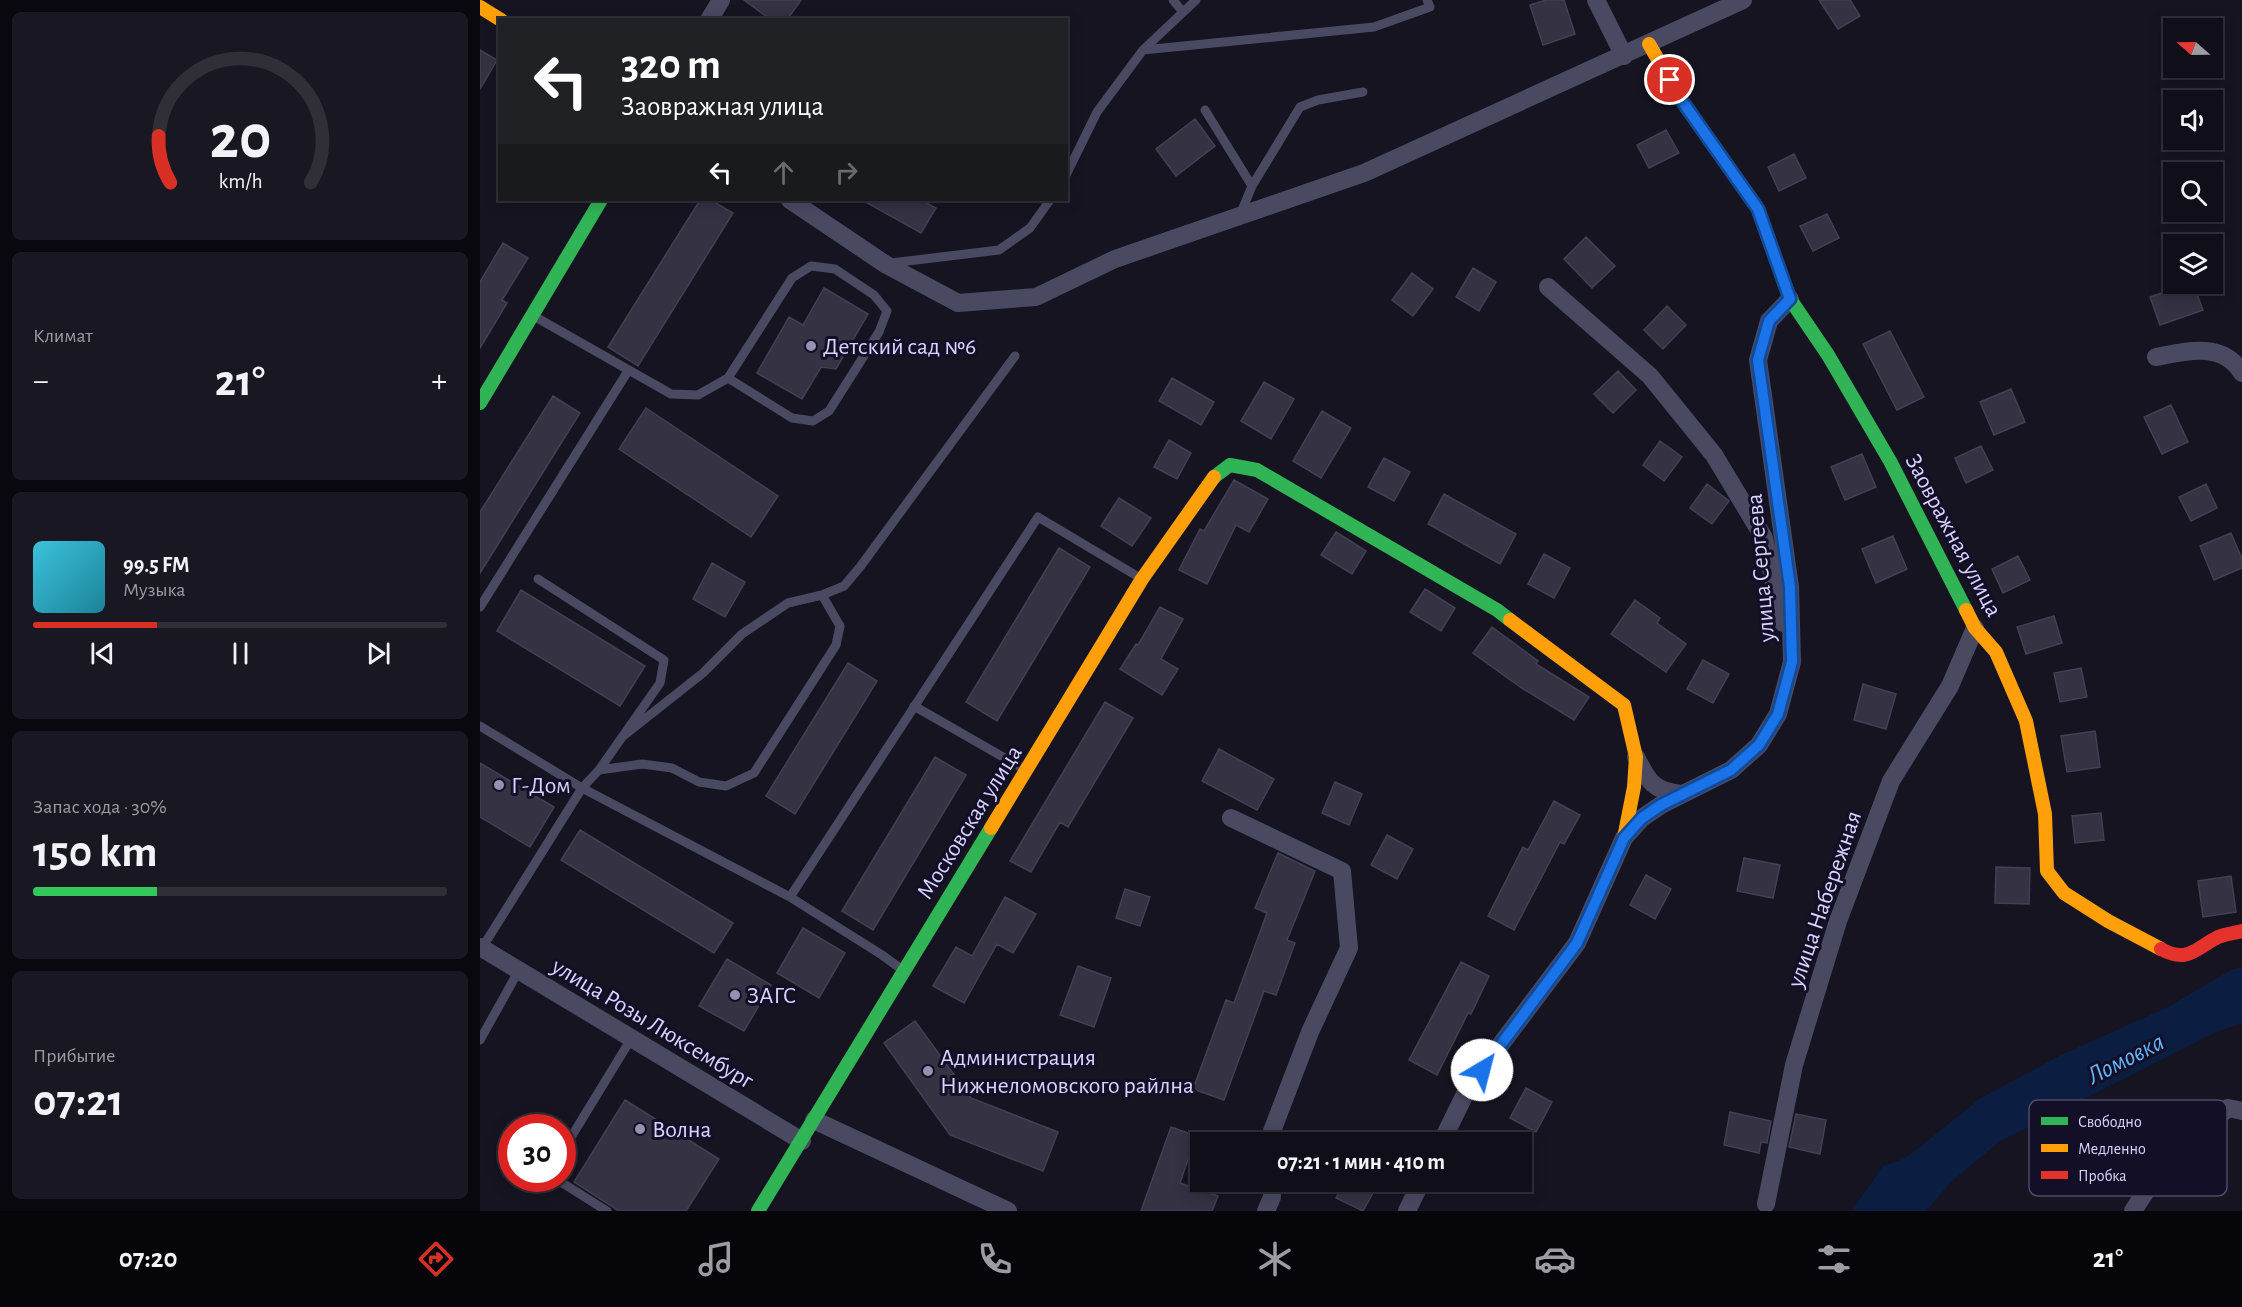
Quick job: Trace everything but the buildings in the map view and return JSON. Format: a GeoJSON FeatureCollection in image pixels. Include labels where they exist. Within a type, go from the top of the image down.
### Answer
{"type":"FeatureCollection","features":[{"type":"Feature","properties":{"kind":"street"},"geometry":{"type":"LineString","coordinates":[[710,18],[721,0]]}},
{"type":"Feature","properties":{"kind":"street"},"geometry":{"type":"LineString","coordinates":[[1596,0],[1624,56]]}},
{"type":"Feature","properties":{"kind":"street"},"geometry":{"type":"LineString","coordinates":[[791,201],[885,264],[958,303],[1036,297],[1115,259],[1364,173],[1743,0]]}},
{"type":"Feature","properties":{"kind":"street"},"geometry":{"type":"LineString","coordinates":[[480,7],[498,18]]}},
{"type":"Feature","properties":{"kind":"street","name":"Заовражная улица"},"geometry":{"type":"LineString","coordinates":[[1649,44],[1680,98],[1758,209],[1790,299],[1828,355],[1890,461],[1975,628],[1996,652],[2026,722],[2045,814],[2048,872],[2064,893],[2108,921],[2172,955],[2190,956],[2220,936],[2242,931]]}},
{"type":"Feature","properties":{"kind":"street"},"geometry":{"type":"LineString","coordinates":[[480,403],[600,201]]}},
{"type":"Feature","properties":{"kind":"street"},"geometry":{"type":"LineString","coordinates":[[1548,287],[1650,376],[1714,455],[1764,538],[1792,662]]}},
{"type":"Feature","properties":{"kind":"street","name":"улица Сергеева"},"geometry":{"type":"LineString","coordinates":[[1446,1132],[1468,1088],[1577,943],[1624,838],[1642,818],[1661,805],[1731,770],[1759,745],[1778,714],[1792,662],[1790,587],[1758,360],[1769,321],[1790,299]]}},
{"type":"Feature","properties":{"kind":"street"},"geometry":{"type":"LineString","coordinates":[[2156,357],[2193,350],[2219,352],[2239,367],[2242,372]]}},
{"type":"Feature","properties":{"kind":"street","name":"Московская улица"},"geometry":{"type":"LineString","coordinates":[[758,1211],[1142,579],[1212,479],[1230,465],[1257,470],[1497,610],[1624,705],[1636,757]]}},
{"type":"Feature","properties":{"kind":"street","name":"улица Набережная"},"geometry":{"type":"LineString","coordinates":[[1766,1204],[1794,1065],[1838,921],[1892,781],[1950,686],[1975,628]]}},
{"type":"Feature","properties":{"kind":"street"},"geometry":{"type":"LineString","coordinates":[[1636,757],[1654,787],[1665,792],[1681,794]]}},
{"type":"Feature","properties":{"kind":"street"},"geometry":{"type":"LineString","coordinates":[[1624,838],[1634,787],[1636,757]]}},
{"type":"Feature","properties":{"kind":"street"},"geometry":{"type":"LineString","coordinates":[[1231,818],[1342,871],[1350,948],[1310,1032],[1272,1132]]}},
{"type":"Feature","properties":{"kind":"street","name":"улица Розы Люксембург"},"geometry":{"type":"LineString","coordinates":[[481,947],[802,1141]]}},
{"type":"Feature","properties":{"kind":"street"},"geometry":{"type":"LineString","coordinates":[[2227,1109],[2242,1111]]}},
{"type":"Feature","properties":{"kind":"street"},"geometry":{"type":"LineString","coordinates":[[814,1120],[1008,1211]]}},
{"type":"Feature","properties":{"kind":"street"},"geometry":{"type":"LineString","coordinates":[[1266,1211],[1272,1192]]}},
{"type":"Feature","properties":{"kind":"street"},"geometry":{"type":"LineString","coordinates":[[1407,1211],[1416,1192]]}},
{"type":"Feature","properties":{"kind":"street"},"geometry":{"type":"LineString","coordinates":[[2133,1211],[2143,1196]]}},
{"type":"Feature","properties":{"kind":"lane"},"geometry":{"type":"LineString","coordinates":[[1173,0],[1182,11]]}},
{"type":"Feature","properties":{"kind":"lane"},"geometry":{"type":"LineString","coordinates":[[1068,170],[1097,112],[1143,50],[1196,0]]}},
{"type":"Feature","properties":{"kind":"lane"},"geometry":{"type":"LineString","coordinates":[[1143,50],[1374,27],[1430,7],[1427,0]]}},
{"type":"Feature","properties":{"kind":"lane"},"geometry":{"type":"LineString","coordinates":[[1240,215],[1251,186],[1300,107],[1318,100],[1364,92]]}},
{"type":"Feature","properties":{"kind":"lane"},"geometry":{"type":"LineString","coordinates":[[1205,110],[1251,186]]}},
{"type":"Feature","properties":{"kind":"lane"},"geometry":{"type":"LineString","coordinates":[[885,264],[999,250],[1030,228],[1049,201]]}},
{"type":"Feature","properties":{"kind":"lane"},"geometry":{"type":"LineString","coordinates":[[532,315],[671,394],[698,395],[728,378],[792,278],[811,266],[835,269],[874,294],[887,310],[879,333],[829,411],[813,421],[792,417],[728,378]]}},
{"type":"Feature","properties":{"kind":"lane"},"geometry":{"type":"LineString","coordinates":[[622,737],[703,673],[742,634],[788,603],[822,596],[844,586],[1015,356]]}},
{"type":"Feature","properties":{"kind":"lane"},"geometry":{"type":"LineString","coordinates":[[480,607],[628,371]]}},
{"type":"Feature","properties":{"kind":"lane"},"geometry":{"type":"LineString","coordinates":[[790,897],[1038,517],[1142,579]]}},
{"type":"Feature","properties":{"kind":"lane"},"geometry":{"type":"LineString","coordinates":[[481,947],[582,788],[599,770],[660,683],[664,660],[538,579]]}},
{"type":"Feature","properties":{"kind":"lane"},"geometry":{"type":"LineString","coordinates":[[599,770],[642,764],[662,766],[672,768],[699,782],[726,786],[754,773],[836,645],[840,626],[822,596]]}},
{"type":"Feature","properties":{"kind":"lane"},"geometry":{"type":"LineString","coordinates":[[914,706],[1027,771]]}},
{"type":"Feature","properties":{"kind":"lane"},"geometry":{"type":"LineString","coordinates":[[480,726],[582,788],[790,897],[904,971]]}},
{"type":"Feature","properties":{"kind":"lane"},"geometry":{"type":"LineString","coordinates":[[480,1040],[519,970]]}},
{"type":"Feature","properties":{"kind":"lane"},"geometry":{"type":"LineString","coordinates":[[576,1129],[631,1039]]}},
{"type":"Feature","properties":{"kind":"lane"},"geometry":{"type":"LineString","coordinates":[[576,1192],[607,1211]]}},
{"type":"Feature","properties":{"kind":"water","name":"Ломовка"},"geometry":{"type":"Polygon","coordinates":[[[2242,967],[2242,1023],[2216,1032],[2082,1100],[2029,1100],[2029,1127],[1999,1142],[1952,1181],[1926,1211],[1852,1211],[1883,1166],[1906,1158],[1981,1098],[2061,1055],[2168,1007],[2231,970],[2242,967]]]}},
{"type":"Feature","properties":{"kind":"traffic: fast"},"geometry":{"type":"LineString","coordinates":[[480,403],[600,201]]}},
{"type":"Feature","properties":{"kind":"traffic: fast"},"geometry":{"type":"LineString","coordinates":[[1771,246],[1790,299],[1828,355],[1890,461],[1966,610]]}},
{"type":"Feature","properties":{"kind":"traffic: fast"},"geometry":{"type":"LineString","coordinates":[[1214,477],[1230,465],[1257,470],[1497,610],[1510,620]]}},
{"type":"Feature","properties":{"kind":"traffic: fast"},"geometry":{"type":"LineString","coordinates":[[758,1211],[991,828]]}},
{"type":"Feature","properties":{"kind":"traffic: slow"},"geometry":{"type":"LineString","coordinates":[[480,7],[498,18]]}},
{"type":"Feature","properties":{"kind":"traffic: slow"},"geometry":{"type":"LineString","coordinates":[[1649,44],[1680,98],[1758,209],[1771,246]]}},
{"type":"Feature","properties":{"kind":"traffic: slow"},"geometry":{"type":"LineString","coordinates":[[991,828],[1142,579],[1214,477]]}},
{"type":"Feature","properties":{"kind":"traffic: slow"},"geometry":{"type":"LineString","coordinates":[[1966,610],[1975,628],[1996,652],[2026,721],[2045,814],[2047,871],[2064,893],[2108,921],[2161,949]]}},
{"type":"Feature","properties":{"kind":"traffic: slow"},"geometry":{"type":"LineString","coordinates":[[1510,620],[1624,705],[1636,757],[1634,787],[1624,838]]}},
{"type":"Feature","properties":{"kind":"traffic: jam"},"geometry":{"type":"LineString","coordinates":[[2161,949],[2185,955],[2218,937],[2242,931]]}},
{"type":"Feature","properties":{"kind":"place","name":"Детский сад №6"},"geometry":{"type":"Point","coordinates":[811,346]}},
{"type":"Feature","properties":{"kind":"place","name":"Г-Дом"},"geometry":{"type":"Point","coordinates":[499,785]}},
{"type":"Feature","properties":{"kind":"place","name":"ЗАГС"},"geometry":{"type":"Point","coordinates":[735,995]}},
{"type":"Feature","properties":{"kind":"place","name":"Администрация Нижнеломовского райлна"},"geometry":{"type":"Point","coordinates":[928,1071]}},
{"type":"Feature","properties":{"kind":"place","name":"Волна"},"geometry":{"type":"Point","coordinates":[640,1129]}},
{"type":"Feature","properties":{"kind":"route"},"geometry":{"type":"LineString","coordinates":[[1482,1070],[1577,943],[1624,838],[1642,818],[1681,794],[1731,770],[1759,745],[1778,714],[1792,662],[1790,587],[1758,360],[1769,321],[1790,299],[1758,209],[1680,98],[1670,80]]}}]}
